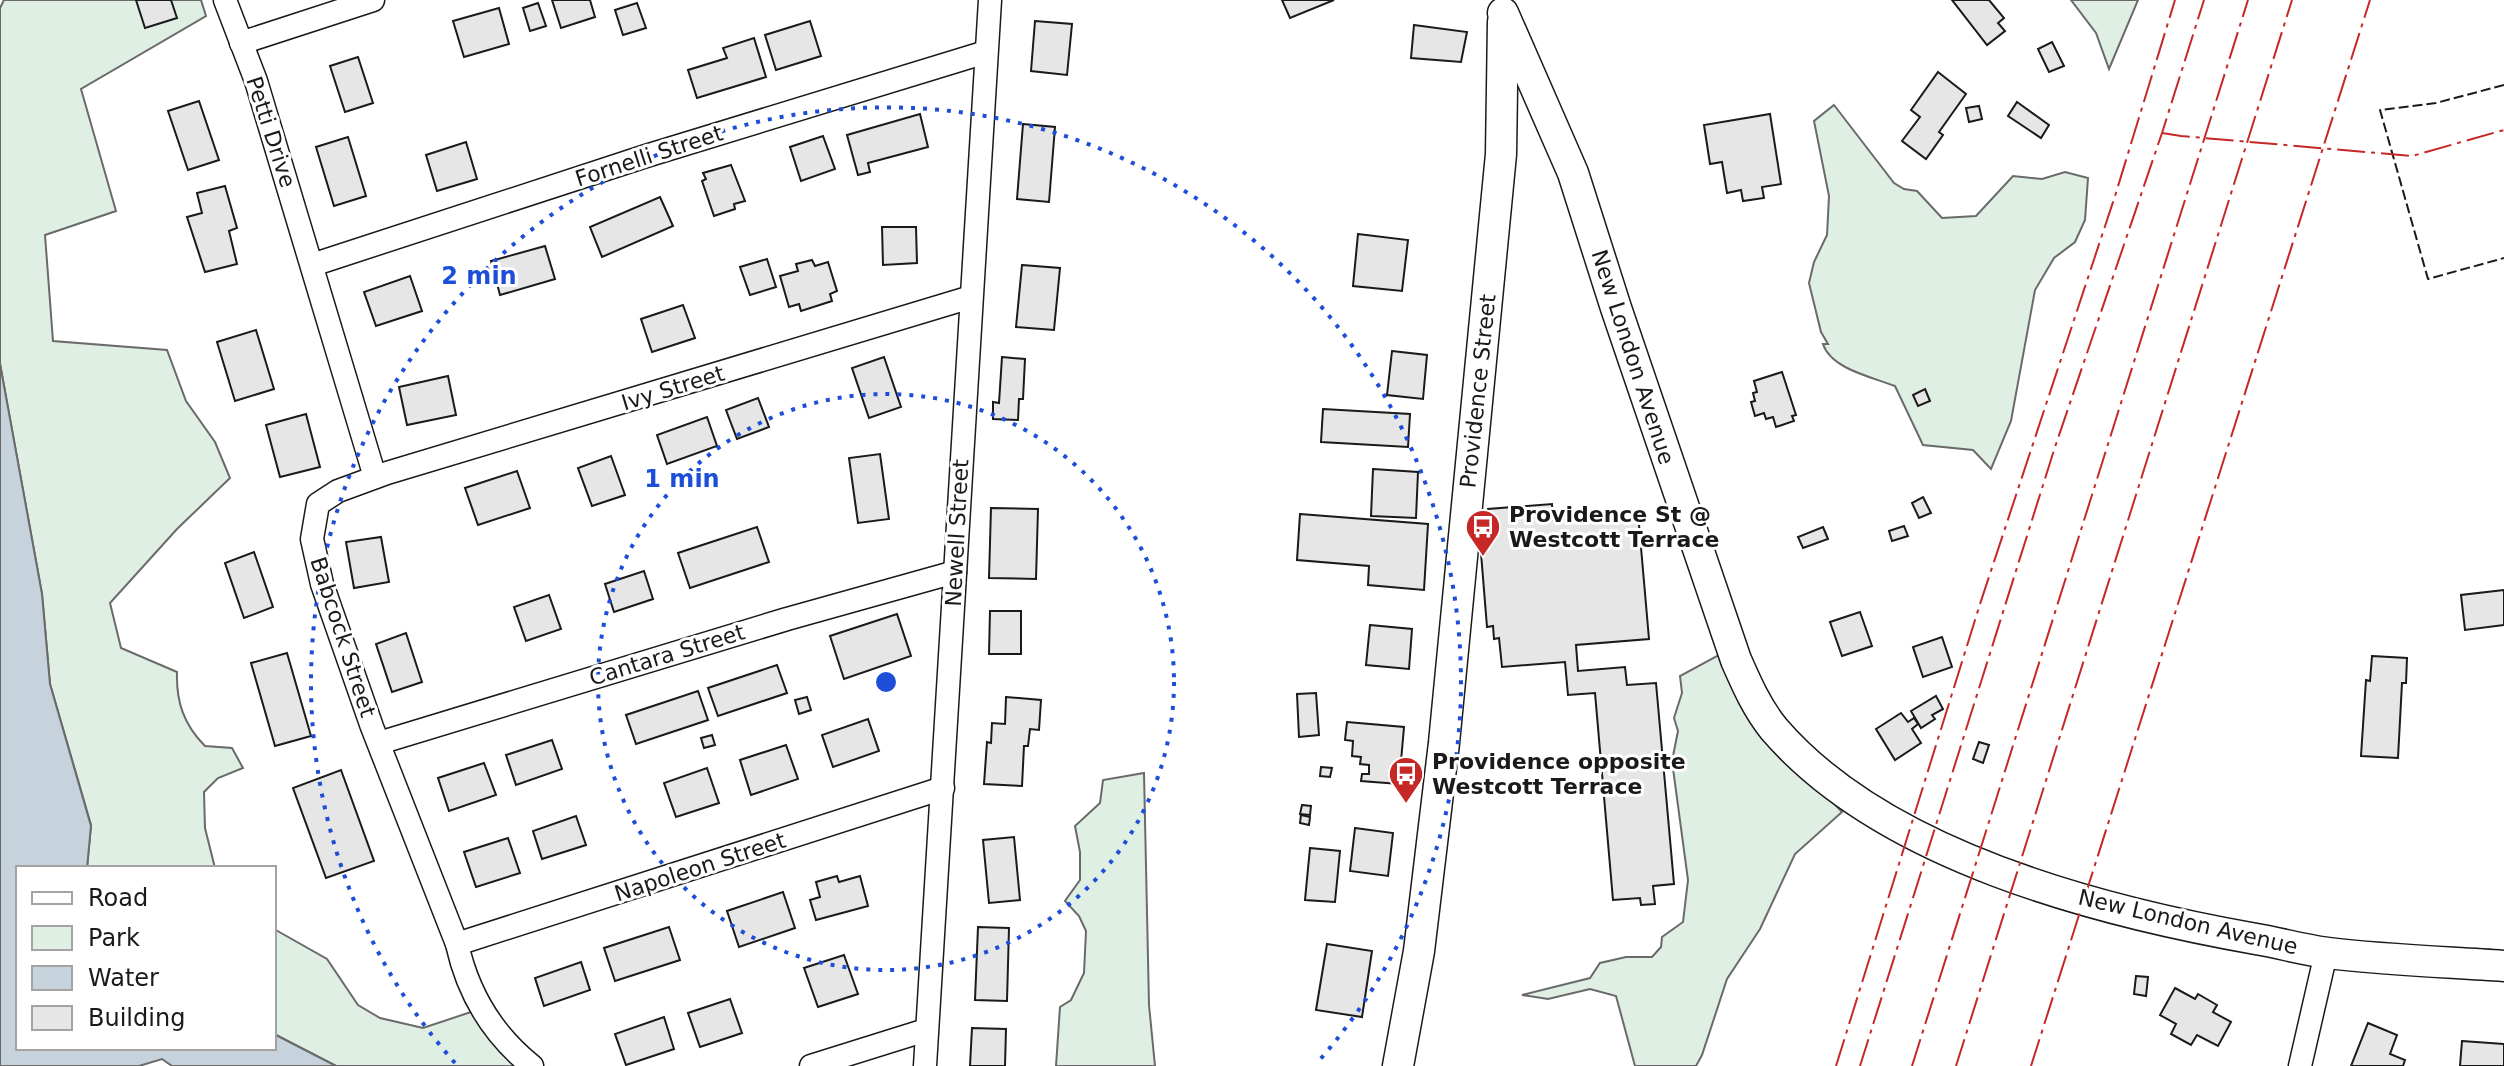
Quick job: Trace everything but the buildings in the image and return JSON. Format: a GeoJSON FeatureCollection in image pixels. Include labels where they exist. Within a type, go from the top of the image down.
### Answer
{"type":"FeatureCollection","features":[{"type":"Feature","properties":{"kind":"main road","name":"New London Avenue"},"geometry":{"type":"LineString","coordinates":[[1502,6],[1573,173],[1736,660],[1753,698],[1775,730],[1817,770],[1868,807],[1900,827],[2009,878],[2146,917],[2326,953],[2504,966]]}},
{"type":"Feature","properties":{"kind":"main road","name":"Providence Street"},"geometry":{"type":"LineString","coordinates":[[1398,1066],[1419,951],[1448,695],[1501,154],[1502,6]]}},
{"type":"Feature","properties":{"kind":"street","name":"Petti Drive"},"geometry":{"type":"LineString","coordinates":[[225,0],[256,81],[312,265]]}},
{"type":"Feature","properties":{"kind":"street"},"geometry":{"type":"LineString","coordinates":[[241,43],[373,0]]}},
{"type":"Feature","properties":{"kind":"street","name":"Newell Street"},"geometry":{"type":"LineString","coordinates":[[925,1066],[990,0]]}},
{"type":"Feature","properties":{"kind":"street","name":"Fornelli Street"},"geometry":{"type":"LineString","coordinates":[[312,265],[646,156],[986,52]]}},
{"type":"Feature","properties":{"kind":"street"},"geometry":{"type":"LineString","coordinates":[[312,265],[375,477]]}},
{"type":"Feature","properties":{"kind":"street","name":"Ivy Street"},"geometry":{"type":"LineString","coordinates":[[375,477],[971,297]]}},
{"type":"Feature","properties":{"kind":"street","name":"Babcock Street"},"geometry":{"type":"LineString","coordinates":[[375,477],[338,491],[318,504],[312,539],[322,584],[379,743],[457,944]]}},
{"type":"Feature","properties":{"kind":"street","name":"Cantara Street"},"geometry":{"type":"LineString","coordinates":[[379,743],[787,619],[955,572]]}},
{"type":"Feature","properties":{"kind":"street","name":"Napoleon Street"},"geometry":{"type":"LineString","coordinates":[[457,944],[943,788]]}},
{"type":"Feature","properties":{"kind":"street"},"geometry":{"type":"LineString","coordinates":[[457,944],[475,998],[484,1014],[509,1048],[532,1066]]}},
{"type":"Feature","properties":{"kind":"street"},"geometry":{"type":"LineString","coordinates":[[2300,1066],[2326,953]]}},
{"type":"Feature","properties":{"kind":"street"},"geometry":{"type":"LineString","coordinates":[[811,1066],[926,1030]]}},
{"type":"Feature","properties":{"kind":"green space"},"geometry":{"type":"Polygon","coordinates":[[[4,0],[201,0],[206,16],[81,89],[116,211],[45,235],[53,341],[167,350],[186,401],[215,442],[230,478],[177,529],[110,603],[121,648],[177,672],[180,703],[192,730],[205,746],[232,748],[243,768],[218,778],[204,792],[205,828],[214,866],[87,866],[91,825],[50,684],[42,594],[0,364],[0,8],[4,0]]]}},
{"type":"Feature","properties":{"kind":"green space"},"geometry":{"type":"Polygon","coordinates":[[[2071,0],[2138,0],[2109,69],[2096,33],[2071,0]]]}},
{"type":"Feature","properties":{"kind":"green space"},"geometry":{"type":"Polygon","coordinates":[[[1834,105],[1894,183],[1917,191],[1942,218],[1976,216],[2013,176],[2042,179],[2065,172],[2088,178],[2085,220],[2075,242],[2054,258],[2035,290],[2011,421],[1991,469],[1973,450],[1923,445],[1895,386],[1843,366],[1827,353],[1823,344],[1828,344],[1821,332],[1809,283],[1814,262],[1827,235],[1829,196],[1814,121],[1834,105]]]}},
{"type":"Feature","properties":{"kind":"green space"},"geometry":{"type":"Polygon","coordinates":[[[1728,650],[1810,778],[1842,812],[1795,854],[1760,929],[1727,979],[1696,1066],[1635,1066],[1616,996],[1590,989],[1548,999],[1522,995],[1590,978],[1600,963],[1626,957],[1652,957],[1661,947],[1662,937],[1683,922],[1688,880],[1672,761],[1678,731],[1674,718],[1682,693],[1680,676],[1728,650]]]}},
{"type":"Feature","properties":{"kind":"green space"},"geometry":{"type":"Polygon","coordinates":[[[1144,773],[1149,1005],[1155,1066],[1056,1066],[1060,1007],[1071,1000],[1084,973],[1086,931],[1079,916],[1065,901],[1080,880],[1080,852],[1075,826],[1100,803],[1103,780],[1144,773]]]}},
{"type":"Feature","properties":{"kind":"green space"},"geometry":{"type":"Polygon","coordinates":[[[276,930],[327,959],[358,1005],[380,1018],[423,1028],[477,1010],[527,1066],[336,1066],[276,1035],[276,930]]]}},
{"type":"Feature","properties":{"kind":"water"},"geometry":{"type":"Polygon","coordinates":[[[0,364],[42,594],[50,684],[91,826],[87,866],[16,866],[16,1050],[276,1050],[276,1035],[336,1066],[172,1066],[162,1059],[139,1066],[0,1066],[0,364]]]}},
{"type":"Feature","properties":{"kind":"fence"},"geometry":{"type":"LineString","coordinates":[[2504,85],[2436,103],[2380,110],[2428,279],[2504,258]]}},
{"type":"Feature","properties":{"kind":"power"},"geometry":{"type":"LineString","coordinates":[[1836,1066],[1980,604],[2115,196],[2175,0]]}},
{"type":"Feature","properties":{"kind":"power"},"geometry":{"type":"LineString","coordinates":[[1860,1066],[2055,447],[2204,0]]}},
{"type":"Feature","properties":{"kind":"power"},"geometry":{"type":"LineString","coordinates":[[1912,1066],[2248,0]]}},
{"type":"Feature","properties":{"kind":"power"},"geometry":{"type":"LineString","coordinates":[[1956,1066],[2292,0]]}},
{"type":"Feature","properties":{"kind":"power"},"geometry":{"type":"LineString","coordinates":[[2031,1066],[2370,0]]}},
{"type":"Feature","properties":{"kind":"power"},"geometry":{"type":"LineString","coordinates":[[2162,133],[2412,156],[2504,130]]}},
{"type":"Feature","properties":{"kind":"place","name":"Providence St @ Westcott Terrace"},"geometry":{"type":"Point","coordinates":[1483,558]}},
{"type":"Feature","properties":{"kind":"place","name":"Providence opposite Westcott Terrace"},"geometry":{"type":"Point","coordinates":[1406,805]}}]}
